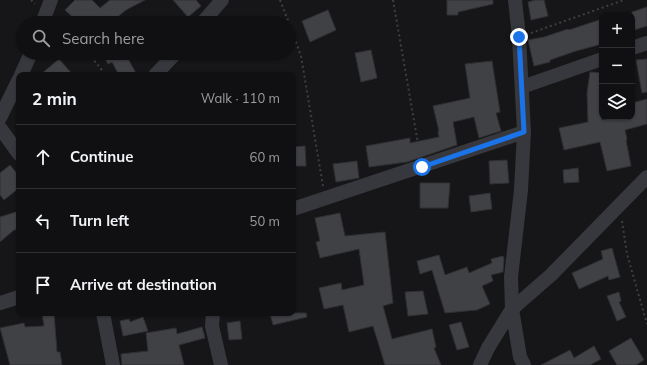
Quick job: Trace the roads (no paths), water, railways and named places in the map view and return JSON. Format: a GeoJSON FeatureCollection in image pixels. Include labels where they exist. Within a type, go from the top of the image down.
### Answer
{"type":"FeatureCollection","features":[{"type":"Feature","properties":{"kind":"street"},"geometry":{"type":"LineString","coordinates":[[45,16],[51,0]]}},
{"type":"Feature","properties":{"kind":"street"},"geometry":{"type":"LineString","coordinates":[[208,16],[222,0]]}},
{"type":"Feature","properties":{"kind":"street"},"geometry":{"type":"LineString","coordinates":[[515,0],[519,37],[524,132],[521,190],[511,277],[512,309],[520,357],[524,365]]}},
{"type":"Feature","properties":{"kind":"street"},"geometry":{"type":"LineString","coordinates":[[635,47],[647,43]]}},
{"type":"Feature","properties":{"kind":"street"},"geometry":{"type":"LineString","coordinates":[[22,72],[28,60]]}},
{"type":"Feature","properties":{"kind":"street"},"geometry":{"type":"LineString","coordinates":[[158,72],[169,60]]}},
{"type":"Feature","properties":{"kind":"street"},"geometry":{"type":"LineString","coordinates":[[522,87],[599,60]]}},
{"type":"Feature","properties":{"kind":"street"},"geometry":{"type":"LineString","coordinates":[[0,118],[16,85]]}},
{"type":"Feature","properties":{"kind":"street"},"geometry":{"type":"LineString","coordinates":[[0,128],[16,150]]}},
{"type":"Feature","properties":{"kind":"street"},"geometry":{"type":"LineString","coordinates":[[296,208],[524,132]]}},
{"type":"Feature","properties":{"kind":"street"},"geometry":{"type":"LineString","coordinates":[[480,365],[488,348],[512,309],[552,275],[647,177]]}},
{"type":"Feature","properties":{"kind":"street"},"geometry":{"type":"LineString","coordinates":[[0,303],[16,298]]}},
{"type":"Feature","properties":{"kind":"street"},"geometry":{"type":"LineString","coordinates":[[105,316],[113,365]]}},
{"type":"Feature","properties":{"kind":"street"},"geometry":{"type":"LineString","coordinates":[[213,316],[212,326],[221,365]]}}]}
